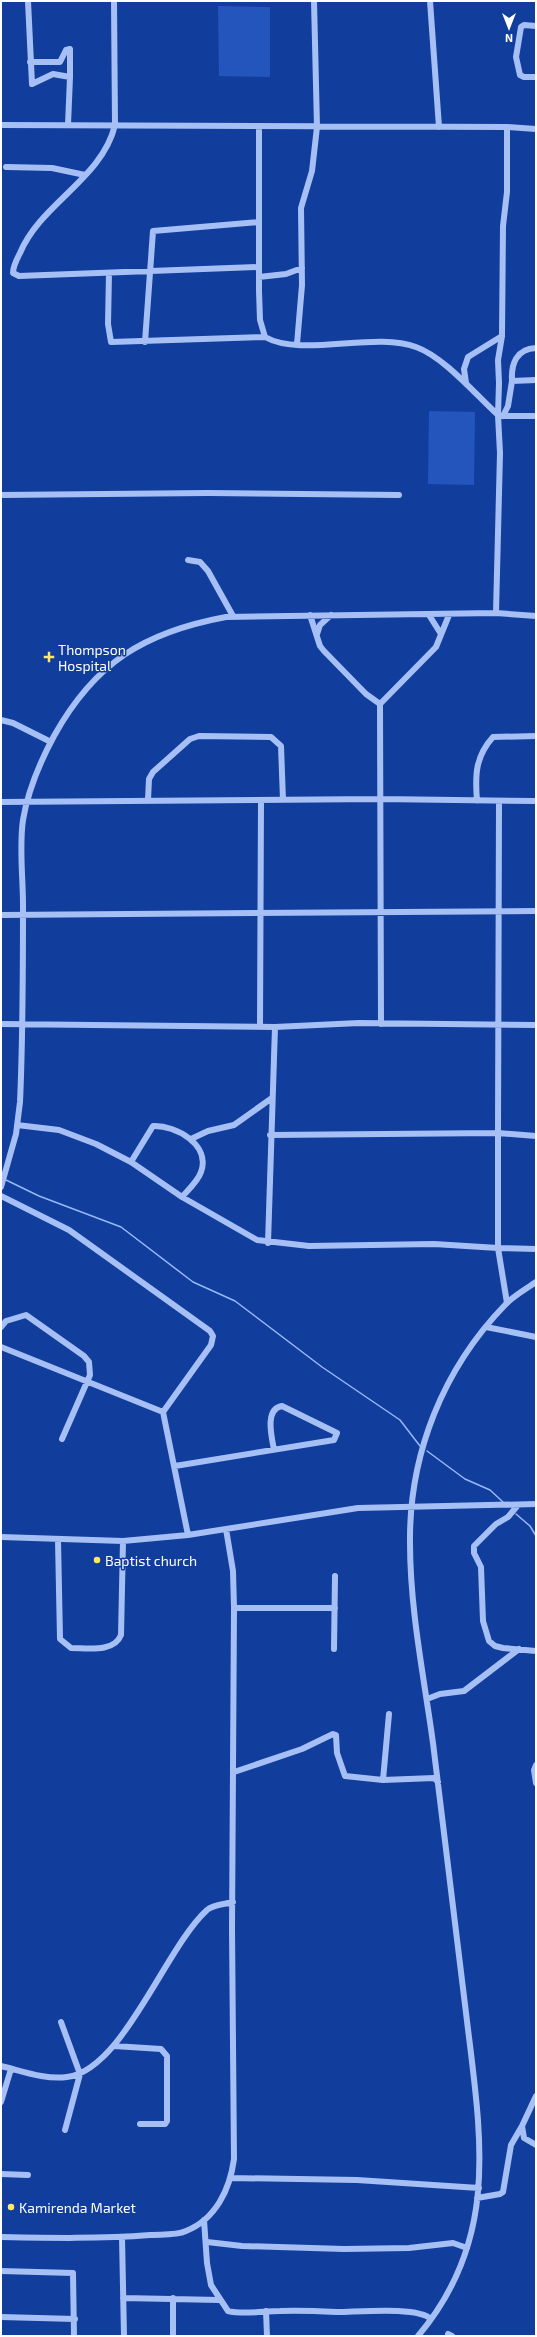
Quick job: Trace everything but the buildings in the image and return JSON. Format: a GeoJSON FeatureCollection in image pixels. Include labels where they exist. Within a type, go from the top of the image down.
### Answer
{"type":"FeatureCollection","features":[{"type":"Feature","properties":{"kind":"street"},"geometry":{"type":"LineString","coordinates":[[28,1],[32,84],[50,74],[70,77]]}},
{"type":"Feature","properties":{"kind":"street"},"geometry":{"type":"LineString","coordinates":[[114,1],[115,125],[105,151],[85,175],[36,224],[22,247],[13,273],[19,276],[259,267]]}},
{"type":"Feature","properties":{"kind":"street"},"geometry":{"type":"LineString","coordinates":[[296,344],[302,268],[301,208],[312,171],[317,127],[314,1]]}},
{"type":"Feature","properties":{"kind":"street"},"geometry":{"type":"LineString","coordinates":[[430,1],[439,127]]}},
{"type":"Feature","properties":{"kind":"street"},"geometry":{"type":"LineString","coordinates":[[536,26],[524,24],[521,27],[516,57],[520,74],[524,78],[536,78]]}},
{"type":"Feature","properties":{"kind":"street"},"geometry":{"type":"LineString","coordinates":[[58,74],[60,62],[66,50],[70,49],[68,125]]}},
{"type":"Feature","properties":{"kind":"street"},"geometry":{"type":"LineString","coordinates":[[30,62],[60,62]]}},
{"type":"Feature","properties":{"kind":"street"},"geometry":{"type":"LineString","coordinates":[[1,125],[507,127],[536,129]]}},
{"type":"Feature","properties":{"kind":"street"},"geometry":{"type":"LineString","coordinates":[[258,126],[260,315],[265,337]]}},
{"type":"Feature","properties":{"kind":"street"},"geometry":{"type":"LineString","coordinates":[[496,613],[500,452],[498,360],[502,336],[507,127]]}},
{"type":"Feature","properties":{"kind":"street"},"geometry":{"type":"LineString","coordinates":[[6,168],[52,168],[85,175]]}},
{"type":"Feature","properties":{"kind":"street"},"geometry":{"type":"LineString","coordinates":[[145,342],[153,231],[259,222]]}},
{"type":"Feature","properties":{"kind":"street"},"geometry":{"type":"LineString","coordinates":[[259,276],[286,274],[302,268]]}},
{"type":"Feature","properties":{"kind":"street"},"geometry":{"type":"LineString","coordinates":[[109,272],[107,313],[109,341],[117,343],[265,337],[272,341],[296,344],[407,344],[424,351],[466,383],[500,416],[536,416]]}},
{"type":"Feature","properties":{"kind":"street"},"geometry":{"type":"LineString","coordinates":[[466,383],[464,369],[468,357],[502,336]]}},
{"type":"Feature","properties":{"kind":"street"},"geometry":{"type":"LineString","coordinates":[[500,416],[508,406],[514,360],[520,354],[536,348]]}},
{"type":"Feature","properties":{"kind":"street"},"geometry":{"type":"LineString","coordinates":[[512,381],[536,380]]}},
{"type":"Feature","properties":{"kind":"street"},"geometry":{"type":"LineString","coordinates":[[1,495],[208,493],[400,495]]}},
{"type":"Feature","properties":{"kind":"street"},"geometry":{"type":"LineString","coordinates":[[188,560],[200,562],[233,616]]}},
{"type":"Feature","properties":{"kind":"street"},"geometry":{"type":"LineString","coordinates":[[1,1187],[17,1125],[20,1102],[23,821],[36,772],[50,742],[68,710],[90,683],[115,661],[135,647],[174,629],[233,616],[449,615],[496,613],[536,616]]}},
{"type":"Feature","properties":{"kind":"street"},"geometry":{"type":"LineString","coordinates":[[310,615],[320,646],[332,660],[380,704]]}},
{"type":"Feature","properties":{"kind":"street"},"geometry":{"type":"LineString","coordinates":[[317,634],[320,625],[330,615]]}},
{"type":"Feature","properties":{"kind":"street"},"geometry":{"type":"LineString","coordinates":[[429,615],[441,634]]}},
{"type":"Feature","properties":{"kind":"street"},"geometry":{"type":"LineString","coordinates":[[381,1024],[380,704],[436,647],[449,615]]}},
{"type":"Feature","properties":{"kind":"street"},"geometry":{"type":"LineString","coordinates":[[1,720],[13,723],[50,742]]}},
{"type":"Feature","properties":{"kind":"street"},"geometry":{"type":"LineString","coordinates":[[148,800],[149,779],[153,772],[194,736],[199,736],[271,737],[277,740],[281,746],[283,800]]}},
{"type":"Feature","properties":{"kind":"street"},"geometry":{"type":"LineString","coordinates":[[477,801],[476,765],[483,748],[492,737],[536,736]]}},
{"type":"Feature","properties":{"kind":"street"},"geometry":{"type":"LineString","coordinates":[[1,802],[381,799],[499,802],[536,801]]}},
{"type":"Feature","properties":{"kind":"street"},"geometry":{"type":"LineString","coordinates":[[260,1026],[261,801]]}},
{"type":"Feature","properties":{"kind":"street"},"geometry":{"type":"LineString","coordinates":[[499,802],[500,1025],[498,1248],[506,1292],[506,1303]]}},
{"type":"Feature","properties":{"kind":"street"},"geometry":{"type":"LineString","coordinates":[[1,915],[381,913],[500,910],[536,911]]}},
{"type":"Feature","properties":{"kind":"street"},"geometry":{"type":"LineString","coordinates":[[1,1024],[275,1027],[381,1024],[536,1025]]}},
{"type":"Feature","properties":{"kind":"street"},"geometry":{"type":"LineString","coordinates":[[268,1243],[270,1135],[275,1027]]}},
{"type":"Feature","properties":{"kind":"street"},"geometry":{"type":"LineString","coordinates":[[191,1139],[208,1131],[234,1125],[272,1098]]}},
{"type":"Feature","properties":{"kind":"street"},"geometry":{"type":"LineString","coordinates":[[17,1125],[59,1130],[96,1144],[131,1162],[182,1197],[254,1239],[268,1243],[349,1246],[375,1244],[434,1244],[498,1248],[536,1248]]}},
{"type":"Feature","properties":{"kind":"street"},"geometry":{"type":"LineString","coordinates":[[131,1162],[153,1126],[164,1126],[191,1139],[201,1152],[201,1173],[182,1197]]}},
{"type":"Feature","properties":{"kind":"street"},"geometry":{"type":"LineString","coordinates":[[270,1135],[498,1134],[536,1136]]}},
{"type":"Feature","properties":{"kind":"street"},"geometry":{"type":"LineString","coordinates":[[1,1196],[69,1230],[210,1330],[212,1336],[211,1345],[163,1412],[188,1535]]}},
{"type":"Feature","properties":{"kind":"street"},"geometry":{"type":"LineString","coordinates":[[418,2336],[431,2319],[454,2281],[468,2248],[479,2188],[481,2162],[479,2122],[438,1782],[412,1585],[410,1545],[414,1481],[428,1428],[443,1391],[458,1363],[506,1303],[536,1282]]}},
{"type":"Feature","properties":{"kind":"street"},"geometry":{"type":"LineString","coordinates":[[1,1328],[6,1321],[23,1315],[29,1317],[87,1359],[91,1369],[62,1439]]}},
{"type":"Feature","properties":{"kind":"street"},"geometry":{"type":"LineString","coordinates":[[486,1327],[536,1337]]}},
{"type":"Feature","properties":{"kind":"street"},"geometry":{"type":"LineString","coordinates":[[1,1347],[163,1412]]}},
{"type":"Feature","properties":{"kind":"street"},"geometry":{"type":"LineString","coordinates":[[175,1466],[274,1450],[334,1440],[337,1433],[282,1406],[278,1407],[272,1413],[271,1419],[274,1450]]}},
{"type":"Feature","properties":{"kind":"street"},"geometry":{"type":"LineString","coordinates":[[1,1537],[122,1541],[188,1535],[358,1508],[536,1504]]}},
{"type":"Feature","properties":{"kind":"street"},"geometry":{"type":"LineString","coordinates":[[518,1505],[508,1517],[496,1524],[474,1546],[474,1553],[482,1567],[483,1620],[487,1637],[494,1646],[536,1651]]}},
{"type":"Feature","properties":{"kind":"street"},"geometry":{"type":"LineString","coordinates":[[1,2237],[122,2237],[181,2233],[204,2220],[224,2195],[231,2178],[234,2159],[234,1608],[233,1570],[226,1529]]}},
{"type":"Feature","properties":{"kind":"street"},"geometry":{"type":"LineString","coordinates":[[58,1540],[60,1639],[71,1648],[109,1647],[120,1640],[122,1541]]}},
{"type":"Feature","properties":{"kind":"street"},"geometry":{"type":"LineString","coordinates":[[334,1649],[335,1576]]}},
{"type":"Feature","properties":{"kind":"street"},"geometry":{"type":"LineString","coordinates":[[234,1608],[335,1608]]}},
{"type":"Feature","properties":{"kind":"street"},"geometry":{"type":"LineString","coordinates":[[427,1699],[440,1694],[464,1691],[519,1650]]}},
{"type":"Feature","properties":{"kind":"street"},"geometry":{"type":"LineString","coordinates":[[383,1780],[389,1714]]}},
{"type":"Feature","properties":{"kind":"street"},"geometry":{"type":"LineString","coordinates":[[234,1772],[302,1749],[333,1734],[336,1735],[337,1753],[345,1776],[383,1780],[434,1778],[438,1782]]}},
{"type":"Feature","properties":{"kind":"street"},"geometry":{"type":"LineString","coordinates":[[536,1765],[534,1770],[536,1783]]}},
{"type":"Feature","properties":{"kind":"street"},"geometry":{"type":"LineString","coordinates":[[1,2066],[52,2078],[80,2074],[98,2063],[114,2046],[187,1935],[207,1910],[233,1902]]}},
{"type":"Feature","properties":{"kind":"street"},"geometry":{"type":"LineString","coordinates":[[61,2022],[80,2074],[65,2130]]}},
{"type":"Feature","properties":{"kind":"street"},"geometry":{"type":"LineString","coordinates":[[114,2046],[161,2049],[167,2056],[167,2121],[165,2124],[140,2124]]}},
{"type":"Feature","properties":{"kind":"street"},"geometry":{"type":"LineString","coordinates":[[1,2102],[10,2069]]}},
{"type":"Feature","properties":{"kind":"street"},"geometry":{"type":"LineString","coordinates":[[477,2198],[500,2194],[503,2192],[511,2145],[536,2096]]}},
{"type":"Feature","properties":{"kind":"street"},"geometry":{"type":"LineString","coordinates":[[522,2126],[524,2138],[536,2145]]}},
{"type":"Feature","properties":{"kind":"street"},"geometry":{"type":"LineString","coordinates":[[1,2174],[28,2175]]}},
{"type":"Feature","properties":{"kind":"street"},"geometry":{"type":"LineString","coordinates":[[231,2178],[357,2180],[479,2188]]}},
{"type":"Feature","properties":{"kind":"street"},"geometry":{"type":"LineString","coordinates":[[204,2220],[207,2242],[207,2263],[211,2285],[228,2310],[233,2312],[388,2310],[421,2314],[431,2319]]}},
{"type":"Feature","properties":{"kind":"street"},"geometry":{"type":"LineString","coordinates":[[122,2237],[124,2336]]}},
{"type":"Feature","properties":{"kind":"street"},"geometry":{"type":"LineString","coordinates":[[207,2242],[242,2246],[344,2249],[409,2248],[453,2244],[468,2248]]}},
{"type":"Feature","properties":{"kind":"street"},"geometry":{"type":"LineString","coordinates":[[1,2271],[73,2273],[74,2336]]}},
{"type":"Feature","properties":{"kind":"street"},"geometry":{"type":"LineString","coordinates":[[123,2298],[220,2300]]}},
{"type":"Feature","properties":{"kind":"street"},"geometry":{"type":"LineString","coordinates":[[173,2298],[173,2336]]}},
{"type":"Feature","properties":{"kind":"street"},"geometry":{"type":"LineString","coordinates":[[266,2311],[267,2336]]}},
{"type":"Feature","properties":{"kind":"street"},"geometry":{"type":"LineString","coordinates":[[1,2317],[74,2319]]}},
{"type":"Feature","properties":{"kind":"shaded area"},"geometry":{"type":"Polygon","coordinates":[[[218,6],[270,7],[270,77],[219,76],[218,6]]]}},
{"type":"Feature","properties":{"kind":"shaded area"},"geometry":{"type":"Polygon","coordinates":[[[429,411],[475,412],[474,485],[428,484],[429,411]]]}},
{"type":"Feature","properties":{"kind":"waterway"},"geometry":{"type":"LineString","coordinates":[[6,1180],[39,1196],[121,1227],[193,1282],[235,1301],[322,1367],[400,1420],[420,1446]]}},
{"type":"Feature","properties":{"kind":"waterway"},"geometry":{"type":"LineString","coordinates":[[427,1451],[465,1479],[490,1490],[503,1502]]}},
{"type":"Feature","properties":{"kind":"waterway"},"geometry":{"type":"LineString","coordinates":[[516,1514],[530,1526],[536,1536]]}},
{"type":"Feature","properties":{"kind":"place","name":"Thompson Hospital"},"geometry":{"type":"Point","coordinates":[49,657]}},
{"type":"Feature","properties":{"kind":"place","name":"Baptist church"},"geometry":{"type":"Point","coordinates":[97,1560]}},
{"type":"Feature","properties":{"kind":"place","name":"Kamirenda Market"},"geometry":{"type":"Point","coordinates":[11,2207]}}]}
